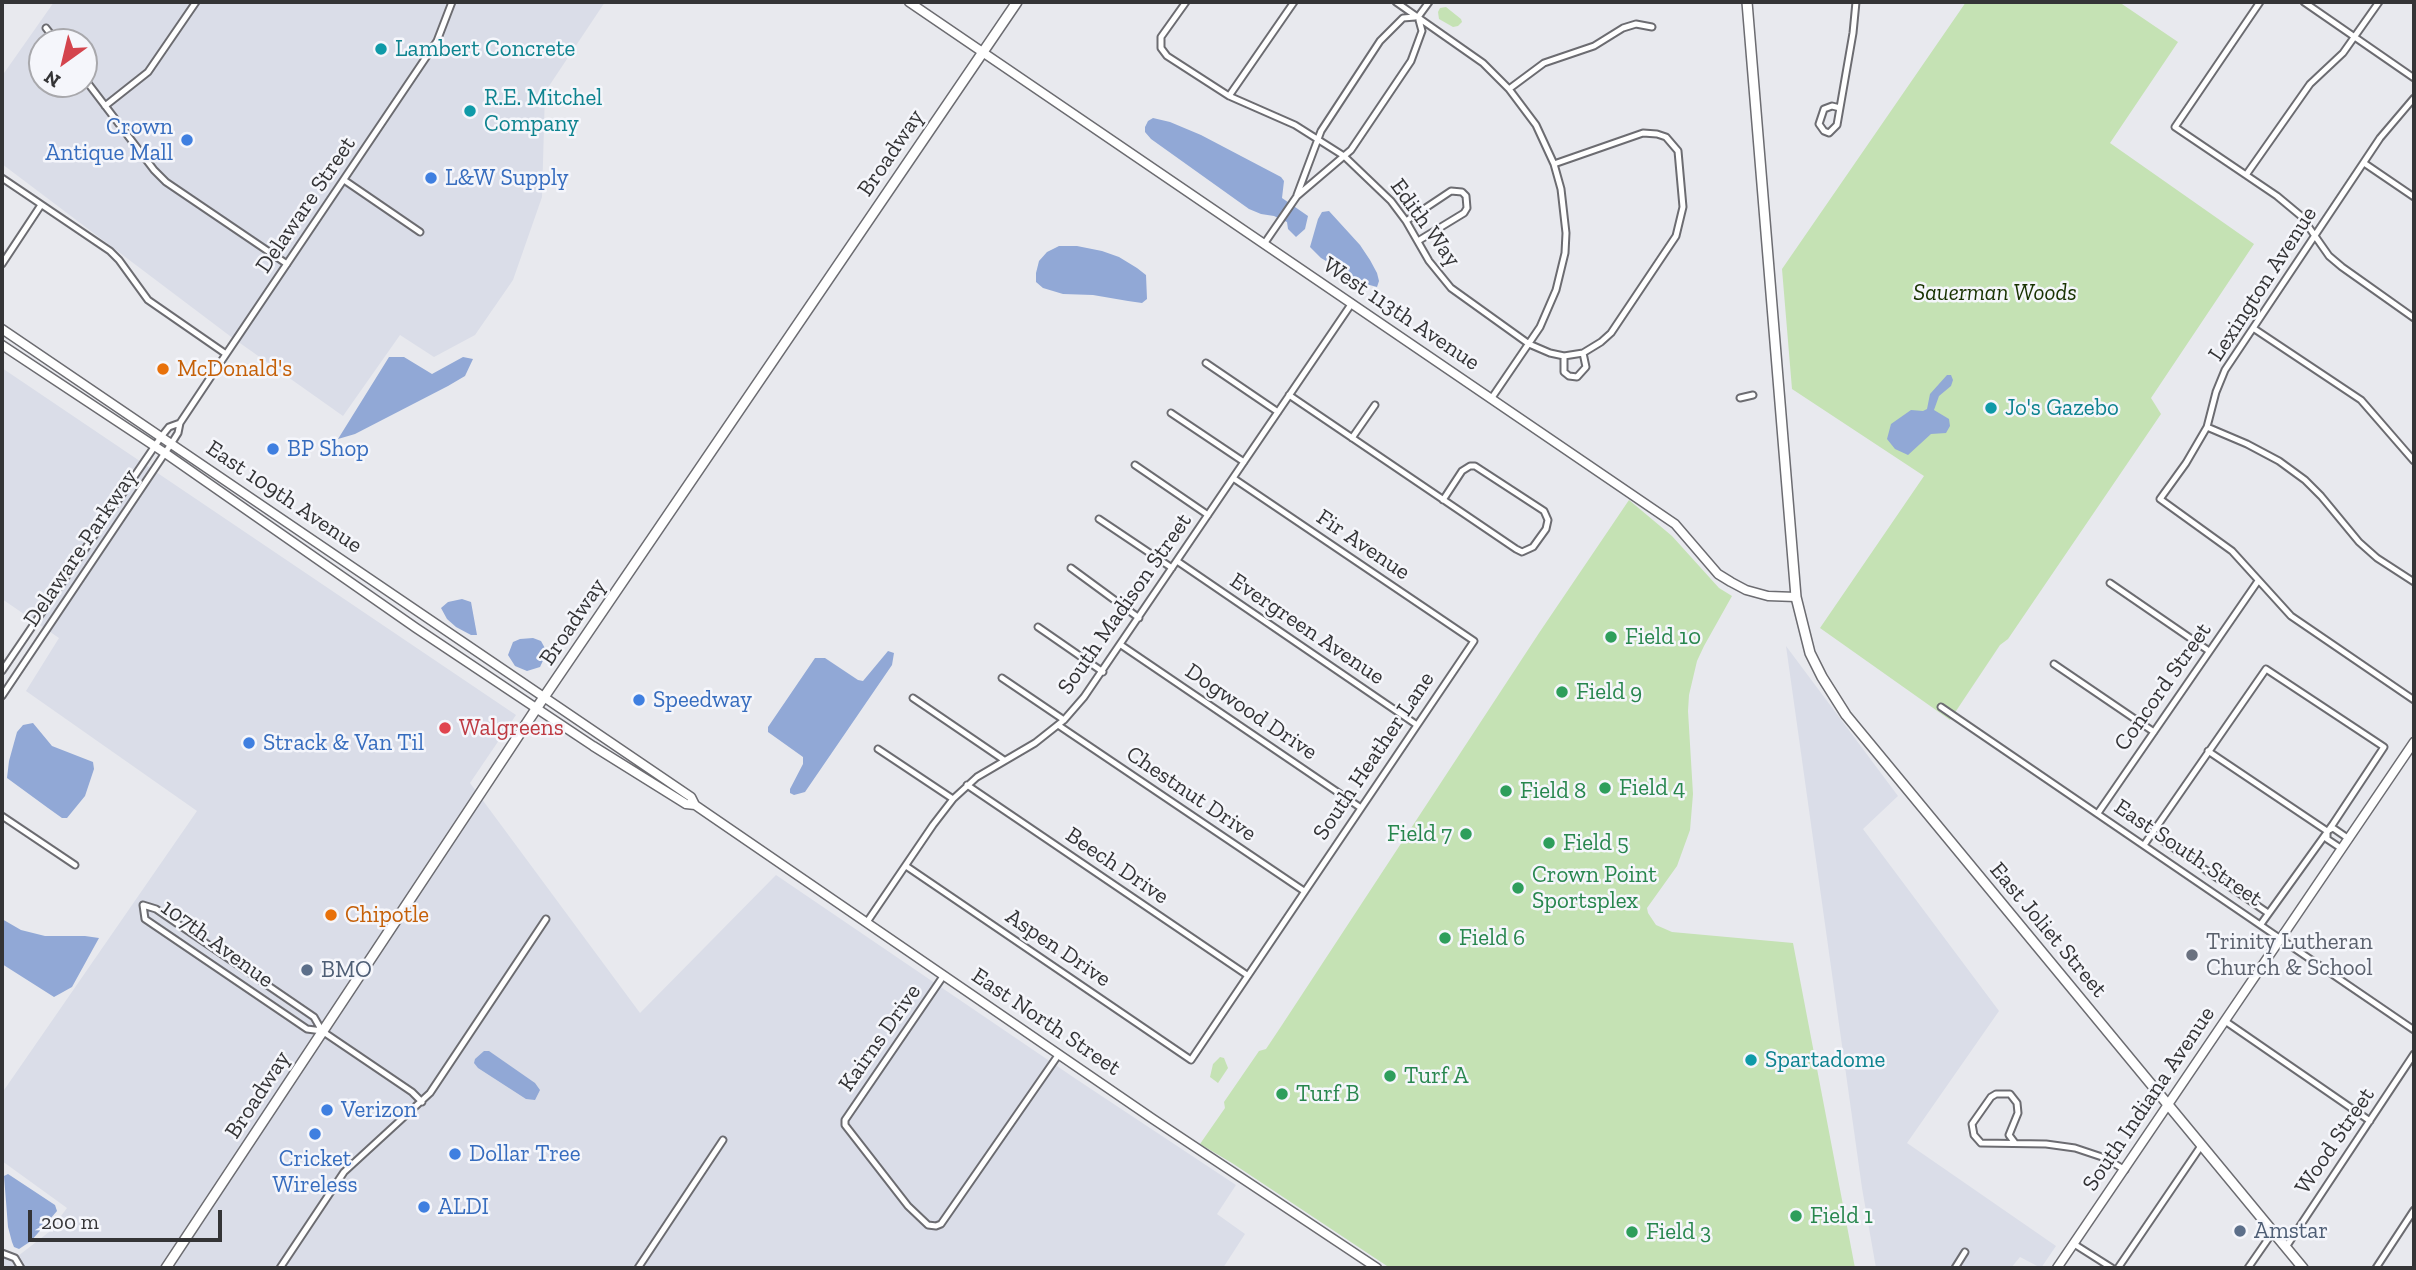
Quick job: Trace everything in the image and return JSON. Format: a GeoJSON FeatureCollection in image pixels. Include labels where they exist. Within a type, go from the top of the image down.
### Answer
{"type":"FeatureCollection","features":[{"type":"Feature","properties":{"kind":"main road","name":"Broadway"},"geometry":{"type":"LineString","coordinates":[[166,1268],[544,698],[1017,2]]}},
{"type":"Feature","properties":{"kind":"main road","name":"East Joliet Street"},"geometry":{"type":"LineString","coordinates":[[1747,2],[1796,597],[1810,653],[1846,715],[2303,1268]]}},
{"type":"Feature","properties":{"kind":"street"},"geometry":{"type":"LineString","coordinates":[[105,106],[148,72],[196,2]]}},
{"type":"Feature","properties":{"kind":"street","name":"Delaware Street"},"geometry":{"type":"LineString","coordinates":[[165,453],[178,433],[180,423],[437,41],[452,2]]}},
{"type":"Feature","properties":{"kind":"street","name":"West 113th Avenue"},"geometry":{"type":"LineString","coordinates":[[909,2],[1675,524],[1718,573],[1731,582],[1746,590],[1768,596],[1796,597]]}},
{"type":"Feature","properties":{"kind":"street","name":"Edith Way"},"geometry":{"type":"LineString","coordinates":[[1186,2],[1161,37],[1161,48],[1167,56],[1229,96],[1295,125],[1344,156],[1371,180],[1406,221],[1429,261],[1451,288],[1529,344],[1564,356],[1583,353],[1611,333],[1676,236],[1683,207],[1679,158],[1674,144],[1666,137],[1650,132],[1554,164]]}},
{"type":"Feature","properties":{"kind":"street"},"geometry":{"type":"LineString","coordinates":[[1229,96],[1294,2]]}},
{"type":"Feature","properties":{"kind":"street"},"geometry":{"type":"LineString","coordinates":[[1396,2],[1483,63],[1509,89],[1536,125],[1554,164],[1561,189],[1565,211],[1565,253],[1556,290],[1549,310],[1529,344],[1491,399]]}},
{"type":"Feature","properties":{"kind":"street"},"geometry":{"type":"LineString","coordinates":[[1418,17],[1429,2]]}},
{"type":"Feature","properties":{"kind":"street"},"geometry":{"type":"LineString","coordinates":[[1840,108],[1824,108],[1819,124],[1824,131],[1829,133],[1837,125],[1840,108],[1853,33],[1856,2]]}},
{"type":"Feature","properties":{"kind":"street"},"geometry":{"type":"LineString","coordinates":[[2260,2],[2175,127],[2277,196],[2301,216],[2329,256],[2414,318]]}},
{"type":"Feature","properties":{"kind":"street"},"geometry":{"type":"LineString","coordinates":[[2304,2],[2414,78]]}},
{"type":"Feature","properties":{"kind":"street"},"geometry":{"type":"LineString","coordinates":[[2246,175],[2310,84],[2343,53],[2379,2]]}},
{"type":"Feature","properties":{"kind":"street"},"geometry":{"type":"LineString","coordinates":[[1297,196],[1318,138],[1380,41],[1404,18],[1418,17]]}},
{"type":"Feature","properties":{"kind":"street"},"geometry":{"type":"LineString","coordinates":[[1264,244],[1297,196],[1351,150],[1411,61],[1422,31],[1418,17]]}},
{"type":"Feature","properties":{"kind":"street"},"geometry":{"type":"LineString","coordinates":[[1509,89],[1544,63],[1594,46],[1623,28],[1636,24],[1652,27]]}},
{"type":"Feature","properties":{"kind":"street"},"geometry":{"type":"LineString","coordinates":[[98,97],[166,182],[287,264]]}},
{"type":"Feature","properties":{"kind":"street","name":"Lexington Avenue"},"geometry":{"type":"LineString","coordinates":[[2258,581],[2232,551],[2160,499],[2207,427],[2225,370],[2380,138],[2414,98]]}},
{"type":"Feature","properties":{"kind":"street"},"geometry":{"type":"LineString","coordinates":[[2364,163],[2414,197]]}},
{"type":"Feature","properties":{"kind":"street"},"geometry":{"type":"LineString","coordinates":[[2,178],[110,251],[148,300],[226,354]]}},
{"type":"Feature","properties":{"kind":"street"},"geometry":{"type":"LineString","coordinates":[[344,180],[420,232]]}},
{"type":"Feature","properties":{"kind":"street"},"geometry":{"type":"LineString","coordinates":[[1406,221],[1451,191],[1462,192],[1466,196],[1467,208],[1464,213],[1418,241]]}},
{"type":"Feature","properties":{"kind":"street"},"geometry":{"type":"LineString","coordinates":[[2,264],[41,205]]}},
{"type":"Feature","properties":{"kind":"street","name":"South Madison Street"},"geometry":{"type":"LineString","coordinates":[[867,922],[953,799],[967,785],[1035,743],[1064,720],[1103,672],[1352,303]]}},
{"type":"Feature","properties":{"kind":"street"},"geometry":{"type":"LineString","coordinates":[[2253,328],[2361,400],[2414,461]]}},
{"type":"Feature","properties":{"kind":"street","name":"East 109th Avenue"},"geometry":{"type":"LineString","coordinates":[[2,329],[544,698]]}},
{"type":"Feature","properties":{"kind":"street","name":"East 109th Avenue"},"geometry":{"type":"LineString","coordinates":[[2,345],[155,446],[537,709]]}},
{"type":"Feature","properties":{"kind":"street","name":"Edith Way"},"geometry":{"type":"LineString","coordinates":[[1564,356],[1564,372],[1577,377],[1586,367],[1583,353]]}},
{"type":"Feature","properties":{"kind":"street"},"geometry":{"type":"LineString","coordinates":[[1206,363],[1278,412]]}},
{"type":"Feature","properties":{"kind":"street"},"geometry":{"type":"LineString","coordinates":[[1289,395],[1443,500],[1522,552],[1532,548],[1546,529],[1548,520],[1544,511],[1475,466],[1462,471],[1443,500]]}},
{"type":"Feature","properties":{"kind":"street"},"geometry":{"type":"LineString","coordinates":[[1740,398],[1753,395]]}},
{"type":"Feature","properties":{"kind":"street"},"geometry":{"type":"LineString","coordinates":[[1352,438],[1375,405]]}},
{"type":"Feature","properties":{"kind":"street"},"geometry":{"type":"LineString","coordinates":[[1171,413],[1244,462]]}},
{"type":"Feature","properties":{"kind":"street","name":"Delaware Street"},"geometry":{"type":"LineString","coordinates":[[155,446],[169,428],[180,423]]}},
{"type":"Feature","properties":{"kind":"street"},"geometry":{"type":"LineString","coordinates":[[2207,427],[2247,443],[2305,480],[2359,542],[2377,558],[2414,582]]}},
{"type":"Feature","properties":{"kind":"street","name":"Delaware Parkway"},"geometry":{"type":"LineString","coordinates":[[2,671],[155,446]]}},
{"type":"Feature","properties":{"kind":"street","name":"Delaware Parkway"},"geometry":{"type":"LineString","coordinates":[[2,696],[165,453]]}},
{"type":"Feature","properties":{"kind":"street"},"geometry":{"type":"LineString","coordinates":[[1135,466],[1208,515]]}},
{"type":"Feature","properties":{"kind":"street","name":"Fir Avenue"},"geometry":{"type":"LineString","coordinates":[[1233,478],[1474,641]]}},
{"type":"Feature","properties":{"kind":"street"},"geometry":{"type":"LineString","coordinates":[[1099,519],[1172,568]]}},
{"type":"Feature","properties":{"kind":"street","name":"Evergreen Avenue"},"geometry":{"type":"LineString","coordinates":[[1177,561],[1417,725]]}},
{"type":"Feature","properties":{"kind":"street"},"geometry":{"type":"LineString","coordinates":[[1071,568],[1139,618]]}},
{"type":"Feature","properties":{"kind":"street"},"geometry":{"type":"LineString","coordinates":[[2258,581],[2291,616],[2414,699]]}},
{"type":"Feature","properties":{"kind":"street","name":"Concord Street"},"geometry":{"type":"LineString","coordinates":[[2098,813],[2258,581]]}},
{"type":"Feature","properties":{"kind":"street"},"geometry":{"type":"LineString","coordinates":[[2110,583],[2209,651]]}},
{"type":"Feature","properties":{"kind":"street"},"geometry":{"type":"LineString","coordinates":[[1038,627],[1103,672]]}},
{"type":"Feature","properties":{"kind":"street","name":"South Heather Lane"},"geometry":{"type":"LineString","coordinates":[[1191,1060],[1474,641]]}},
{"type":"Feature","properties":{"kind":"street","name":"Dogwood Drive"},"geometry":{"type":"LineString","coordinates":[[1121,645],[1361,808]]}},
{"type":"Feature","properties":{"kind":"street"},"geometry":{"type":"LineString","coordinates":[[2054,664],[2154,732]]}},
{"type":"Feature","properties":{"kind":"street"},"geometry":{"type":"LineString","coordinates":[[2144,845],[2266,669],[2384,747],[2261,924]]}},
{"type":"Feature","properties":{"kind":"street"},"geometry":{"type":"LineString","coordinates":[[1002,678],[1064,720]]}},
{"type":"Feature","properties":{"kind":"street","name":"East North Street"},"geometry":{"type":"LineString","coordinates":[[544,698],[691,797],[695,804],[1059,1054],[1377,1268]]}},
{"type":"Feature","properties":{"kind":"street"},"geometry":{"type":"LineString","coordinates":[[913,698],[1004,760]]}},
{"type":"Feature","properties":{"kind":"street","name":"East South Street"},"geometry":{"type":"LineString","coordinates":[[1941,707],[2414,1030]]}},
{"type":"Feature","properties":{"kind":"street","name":"East North Street"},"geometry":{"type":"LineString","coordinates":[[537,709],[685,804],[695,804]]}},
{"type":"Feature","properties":{"kind":"street","name":"Chestnut Drive"},"geometry":{"type":"LineString","coordinates":[[1058,725],[1304,891]]}},
{"type":"Feature","properties":{"kind":"street","name":"South Indiana Avenue"},"geometry":{"type":"LineString","coordinates":[[2057,1268],[2414,742]]}},
{"type":"Feature","properties":{"kind":"street"},"geometry":{"type":"LineString","coordinates":[[878,749],[953,799]]}},
{"type":"Feature","properties":{"kind":"street"},"geometry":{"type":"LineString","coordinates":[[2208,751],[2327,831]]}},
{"type":"Feature","properties":{"kind":"street","name":"Beech Drive"},"geometry":{"type":"LineString","coordinates":[[967,785],[1247,975]]}},
{"type":"Feature","properties":{"kind":"street"},"geometry":{"type":"LineString","coordinates":[[2,816],[75,865]]}},
{"type":"Feature","properties":{"kind":"street"},"geometry":{"type":"LineString","coordinates":[[2327,831],[2333,828],[2349,839]]}},
{"type":"Feature","properties":{"kind":"street"},"geometry":{"type":"LineString","coordinates":[[2327,831],[2327,839],[2342,849]]}},
{"type":"Feature","properties":{"kind":"street"},"geometry":{"type":"LineString","coordinates":[[2152,833],[2269,913]]}},
{"type":"Feature","properties":{"kind":"street","name":"Aspen Drive"},"geometry":{"type":"LineString","coordinates":[[906,866],[1191,1060]]}},
{"type":"Feature","properties":{"kind":"street","name":"107th Avenue"},"geometry":{"type":"LineString","coordinates":[[322,1031],[307,1030],[153,925],[145,919],[143,905],[156,909],[314,1017],[322,1031],[412,1092],[422,1102]]}},
{"type":"Feature","properties":{"kind":"street"},"geometry":{"type":"LineString","coordinates":[[280,1268],[344,1172],[430,1093],[546,919]]}},
{"type":"Feature","properties":{"kind":"street","name":"Kairns Drive"},"geometry":{"type":"LineString","coordinates":[[944,975],[845,1120],[845,1125],[908,1206],[928,1225],[942,1224],[1059,1054]]}},
{"type":"Feature","properties":{"kind":"street"},"geometry":{"type":"LineString","coordinates":[[2225,1021],[2370,1121]]}},
{"type":"Feature","properties":{"kind":"street","name":"Wood Street"},"geometry":{"type":"LineString","coordinates":[[2286,1247],[2414,1054]]}},
{"type":"Feature","properties":{"kind":"street"},"geometry":{"type":"LineString","coordinates":[[2015,1143],[2009,1135],[2018,1113],[2017,1103],[2010,1094],[1996,1094],[1991,1097],[1972,1125],[1978,1140],[1986,1144],[2046,1144],[2075,1148],[2105,1157],[2124,1170]]}},
{"type":"Feature","properties":{"kind":"street"},"geometry":{"type":"LineString","coordinates":[[638,1268],[723,1140]]}},
{"type":"Feature","properties":{"kind":"street"},"geometry":{"type":"LineString","coordinates":[[2118,1268],[2201,1146]]}},
{"type":"Feature","properties":{"kind":"street"},"geometry":{"type":"LineString","coordinates":[[2376,1268],[2414,1210]]}},
{"type":"Feature","properties":{"kind":"street"},"geometry":{"type":"LineString","coordinates":[[2248,1268],[2273,1232]]}},
{"type":"Feature","properties":{"kind":"street"},"geometry":{"type":"LineString","coordinates":[[2074,1244],[2112,1268]]}},
{"type":"Feature","properties":{"kind":"street"},"geometry":{"type":"LineString","coordinates":[[2,1252],[15,1258],[21,1268]]}},
{"type":"Feature","properties":{"kind":"street"},"geometry":{"type":"LineString","coordinates":[[1955,1268],[1965,1252]]}},
{"type":"Feature","properties":{"kind":"shaded area"},"geometry":{"type":"Polygon","coordinates":[[[54,2],[605,2],[545,92],[542,197],[513,280],[475,335],[434,357],[400,335],[343,416],[230,336],[2,164],[2,76],[28,39],[28,98],[98,98],[98,28],[36,28],[54,2]]]}},
{"type":"Feature","properties":{"kind":"shaded area"},"geometry":{"type":"Polygon","coordinates":[[[2,368],[516,715],[470,783],[640,1013],[776,875],[1236,1185],[1217,1214],[1245,1234],[1223,1268],[2,1268],[2,1252],[18,1256],[49,1232],[67,1208],[2,1161],[2,1093],[197,811],[26,691],[59,638],[2,599],[2,368]]]}},
{"type":"Feature","properties":{"kind":"shaded area"},"geometry":{"type":"Polygon","coordinates":[[[1786,646],[1898,796],[1863,829],[1999,1011],[1907,1143],[2056,1246],[2041,1268],[2020,1257],[2011,1268],[1964,1268],[1955,1262],[1950,1268],[1876,1268],[1862,1188],[1786,646]]]}},
{"type":"Feature","properties":{"kind":"green space","name":"Sauerman Woods"},"geometry":{"type":"Polygon","coordinates":[[[1966,2],[2119,2],[2178,42],[2110,143],[2254,244],[2151,398],[2161,414],[1950,720],[1820,628],[1924,476],[1792,389],[1782,269],[1966,2]]]}},
{"type":"Feature","properties":{"kind":"green space"},"geometry":{"type":"Polygon","coordinates":[[[1446,7],[1461,19],[1462,22],[1458,26],[1453,27],[1439,19],[1440,8],[1446,7]]]}},
{"type":"Feature","properties":{"kind":"green space","name":"Crown Point Sportsplex"},"geometry":{"type":"Polygon","coordinates":[[[1629,500],[1672,536],[1719,588],[1732,596],[1697,661],[1689,695],[1693,794],[1690,830],[1677,866],[1647,908],[1648,913],[1656,925],[1672,932],[1793,943],[1855,1268],[1390,1268],[1200,1144],[1225,1108],[1224,1102],[1259,1051],[1266,1049],[1629,500]]]}},
{"type":"Feature","properties":{"kind":"green space"},"geometry":{"type":"Polygon","coordinates":[[[1220,1057],[1224,1058],[1228,1068],[1218,1083],[1210,1077],[1213,1064],[1220,1057]]]}},
{"type":"Feature","properties":{"kind":"water"},"geometry":{"type":"Polygon","coordinates":[[[1153,118],[1201,135],[1281,177],[1284,181],[1282,198],[1308,216],[1305,229],[1296,237],[1288,229],[1287,222],[1249,209],[1151,139],[1145,132],[1145,127],[1153,118]]]}},
{"type":"Feature","properties":{"kind":"water"},"geometry":{"type":"Polygon","coordinates":[[[1329,211],[1370,260],[1377,273],[1377,287],[1362,283],[1321,258],[1310,247],[1318,219],[1322,212],[1329,211]]]}},
{"type":"Feature","properties":{"kind":"water"},"geometry":{"type":"Polygon","coordinates":[[[1059,246],[1077,246],[1119,257],[1146,275],[1147,299],[1142,303],[1093,295],[1063,294],[1043,288],[1036,282],[1039,261],[1047,252],[1059,246]]]}},
{"type":"Feature","properties":{"kind":"water"},"geometry":{"type":"Polygon","coordinates":[[[389,357],[404,357],[432,374],[463,357],[473,359],[465,376],[355,434],[338,439],[389,357]]]}},
{"type":"Feature","properties":{"kind":"water"},"geometry":{"type":"Polygon","coordinates":[[[1947,375],[1951,375],[1953,380],[1951,386],[1939,396],[1934,410],[1949,419],[1950,426],[1946,433],[1931,434],[1908,455],[1895,449],[1887,439],[1891,424],[1911,410],[1927,409],[1930,394],[1947,375]]]}},
{"type":"Feature","properties":{"kind":"water"},"geometry":{"type":"Polygon","coordinates":[[[462,599],[471,602],[477,635],[471,635],[456,627],[447,619],[441,608],[448,602],[462,599]]]}},
{"type":"Feature","properties":{"kind":"water"},"geometry":{"type":"Polygon","coordinates":[[[533,638],[541,641],[547,652],[540,667],[527,671],[515,666],[508,655],[513,642],[533,638]]]}},
{"type":"Feature","properties":{"kind":"water"},"geometry":{"type":"Polygon","coordinates":[[[888,651],[894,653],[892,665],[805,792],[794,795],[790,793],[803,764],[803,757],[768,732],[768,727],[815,658],[825,658],[863,681],[888,651]]]}},
{"type":"Feature","properties":{"kind":"water"},"geometry":{"type":"Polygon","coordinates":[[[33,723],[52,746],[93,762],[94,769],[85,796],[67,818],[62,818],[7,778],[17,732],[23,725],[33,723]]]}},
{"type":"Feature","properties":{"kind":"water"},"geometry":{"type":"Polygon","coordinates":[[[2,919],[21,930],[45,936],[99,938],[72,987],[54,997],[2,964],[2,919]]]}},
{"type":"Feature","properties":{"kind":"water"},"geometry":{"type":"Polygon","coordinates":[[[484,1051],[489,1051],[535,1083],[540,1090],[535,1100],[526,1099],[478,1068],[474,1063],[475,1059],[484,1051]]]}},
{"type":"Feature","properties":{"kind":"water"},"geometry":{"type":"Polygon","coordinates":[[[8,1174],[55,1205],[57,1211],[31,1241],[19,1249],[14,1247],[8,1227],[4,1176],[8,1174]]]}},
{"type":"Feature","properties":{"kind":"place","name":"Lambert Concrete"},"geometry":{"type":"Point","coordinates":[381,49]}},
{"type":"Feature","properties":{"kind":"place","name":"R.E. Mitchel Company"},"geometry":{"type":"Point","coordinates":[470,111]}},
{"type":"Feature","properties":{"kind":"place","name":"Crown Antique Mall"},"geometry":{"type":"Point","coordinates":[187,140]}},
{"type":"Feature","properties":{"kind":"place","name":"L&W Supply"},"geometry":{"type":"Point","coordinates":[431,178]}},
{"type":"Feature","properties":{"kind":"place","name":"McDonald's"},"geometry":{"type":"Point","coordinates":[163,369]}},
{"type":"Feature","properties":{"kind":"place","name":"Jo's Gazebo"},"geometry":{"type":"Point","coordinates":[1991,408]}},
{"type":"Feature","properties":{"kind":"place","name":"BP Shop"},"geometry":{"type":"Point","coordinates":[273,449]}},
{"type":"Feature","properties":{"kind":"place","name":"Field 10"},"geometry":{"type":"Point","coordinates":[1611,637]}},
{"type":"Feature","properties":{"kind":"place","name":"Field 9"},"geometry":{"type":"Point","coordinates":[1562,692]}},
{"type":"Feature","properties":{"kind":"place","name":"Speedway"},"geometry":{"type":"Point","coordinates":[639,700]}},
{"type":"Feature","properties":{"kind":"place","name":"Walgreens"},"geometry":{"type":"Point","coordinates":[445,728]}},
{"type":"Feature","properties":{"kind":"place","name":"Strack & Van Til"},"geometry":{"type":"Point","coordinates":[249,743]}},
{"type":"Feature","properties":{"kind":"place","name":"Field 4"},"geometry":{"type":"Point","coordinates":[1605,788]}},
{"type":"Feature","properties":{"kind":"place","name":"Field 8"},"geometry":{"type":"Point","coordinates":[1506,791]}},
{"type":"Feature","properties":{"kind":"place","name":"Field 7"},"geometry":{"type":"Point","coordinates":[1466,834]}},
{"type":"Feature","properties":{"kind":"place","name":"Field 5"},"geometry":{"type":"Point","coordinates":[1549,843]}},
{"type":"Feature","properties":{"kind":"place","name":"Crown Point Sportsplex"},"geometry":{"type":"Point","coordinates":[1518,888]}},
{"type":"Feature","properties":{"kind":"place","name":"Chipotle"},"geometry":{"type":"Point","coordinates":[331,915]}},
{"type":"Feature","properties":{"kind":"place","name":"Field 6"},"geometry":{"type":"Point","coordinates":[1445,938]}},
{"type":"Feature","properties":{"kind":"place","name":"Trinity Lutheran Church & School"},"geometry":{"type":"Point","coordinates":[2192,955]}},
{"type":"Feature","properties":{"kind":"place","name":"BMO"},"geometry":{"type":"Point","coordinates":[307,970]}},
{"type":"Feature","properties":{"kind":"place","name":"Spartadome"},"geometry":{"type":"Point","coordinates":[1751,1060]}},
{"type":"Feature","properties":{"kind":"place","name":"Turf A"},"geometry":{"type":"Point","coordinates":[1390,1076]}},
{"type":"Feature","properties":{"kind":"place","name":"Turf B"},"geometry":{"type":"Point","coordinates":[1282,1094]}},
{"type":"Feature","properties":{"kind":"place","name":"Verizon"},"geometry":{"type":"Point","coordinates":[327,1110]}},
{"type":"Feature","properties":{"kind":"place","name":"Cricket Wireless"},"geometry":{"type":"Point","coordinates":[315,1134]}},
{"type":"Feature","properties":{"kind":"place","name":"Dollar Tree"},"geometry":{"type":"Point","coordinates":[455,1154]}},
{"type":"Feature","properties":{"kind":"place","name":"ALDI"},"geometry":{"type":"Point","coordinates":[424,1207]}},
{"type":"Feature","properties":{"kind":"place","name":"Field 1"},"geometry":{"type":"Point","coordinates":[1796,1216]}},
{"type":"Feature","properties":{"kind":"place","name":"Amstar"},"geometry":{"type":"Point","coordinates":[2240,1231]}},
{"type":"Feature","properties":{"kind":"place","name":"Field 3"},"geometry":{"type":"Point","coordinates":[1632,1232]}}]}
